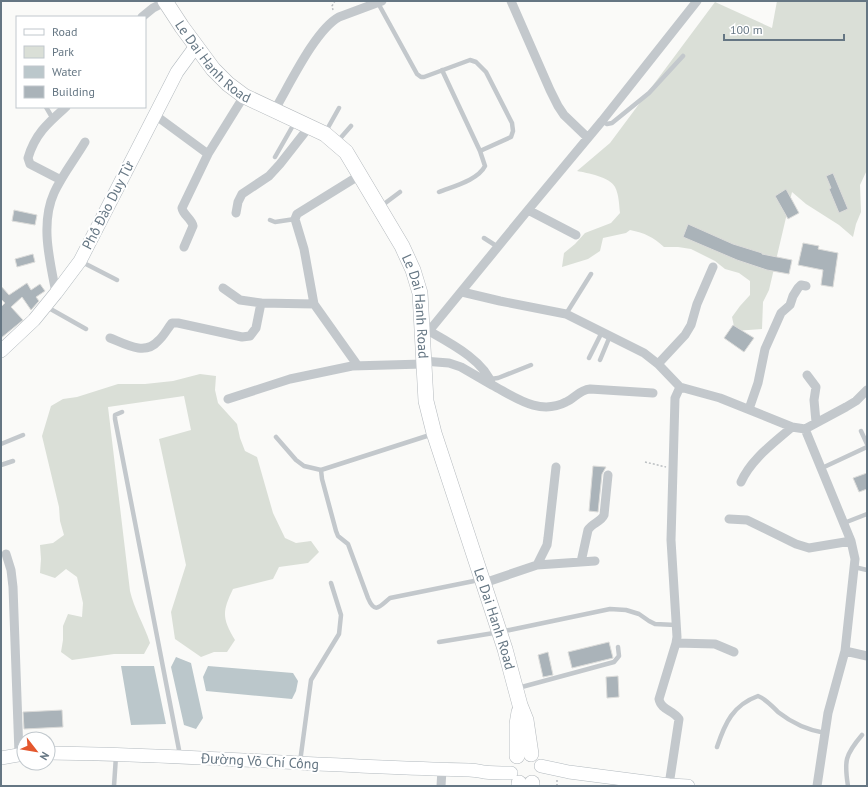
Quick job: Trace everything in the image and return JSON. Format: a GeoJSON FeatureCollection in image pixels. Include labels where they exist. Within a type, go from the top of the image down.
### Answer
{"type":"FeatureCollection","features":[{"type":"Feature","properties":{"kind":"main road","name":"Le Dai Hanh Road"},"geometry":{"type":"LineString","coordinates":[[165,2],[196,46],[218,74],[228,84],[244,96],[303,124],[330,139],[346,152],[402,246],[413,270],[420,293],[426,334],[423,363],[426,401],[434,433],[500,632],[516,689],[520,705],[517,724],[525,773]]}},
{"type":"Feature","properties":{"kind":"main road","name":"Phố Đào Duy Từ"},"geometry":{"type":"LineString","coordinates":[[1,351],[34,320],[80,261],[177,72],[196,46]]}},
{"type":"Feature","properties":{"kind":"main road","name":"Đường Võ Chí Công"},"geometry":{"type":"LineString","coordinates":[[56,753],[180,756],[300,764],[442,770],[471,770],[484,767],[525,773],[569,772],[669,785],[688,786]]}},
{"type":"Feature","properties":{"kind":"main road"},"geometry":{"type":"LineString","coordinates":[[1,758],[16,755]]}},
{"type":"Feature","properties":{"kind":"street"},"geometry":{"type":"LineString","coordinates":[[511,1],[558,106],[564,115],[588,138]]}},
{"type":"Feature","properties":{"kind":"street"},"geometry":{"type":"LineString","coordinates":[[491,382],[483,370],[465,353],[426,334],[602,121],[697,1]]}},
{"type":"Feature","properties":{"kind":"street"},"geometry":{"type":"LineString","coordinates":[[143,16],[153,8],[165,2]]}},
{"type":"Feature","properties":{"kind":"street"},"geometry":{"type":"LineString","coordinates":[[274,111],[311,48],[326,27],[333,20],[339,17],[380,2]]}},
{"type":"Feature","properties":{"kind":"street"},"geometry":{"type":"LineString","coordinates":[[184,247],[193,226],[182,212],[182,208],[208,154],[244,96]]}},
{"type":"Feature","properties":{"kind":"street"},"geometry":{"type":"LineString","coordinates":[[61,180],[30,164],[28,158],[36,138],[43,128],[65,108]]}},
{"type":"Feature","properties":{"kind":"street"},"geometry":{"type":"LineString","coordinates":[[155,115],[208,154]]}},
{"type":"Feature","properties":{"kind":"street"},"geometry":{"type":"LineString","coordinates":[[236,213],[238,202],[242,194],[269,176],[280,164],[303,124]]}},
{"type":"Feature","properties":{"kind":"street"},"geometry":{"type":"LineString","coordinates":[[56,293],[47,242],[48,217],[52,198],[61,180],[85,142]]}},
{"type":"Feature","properties":{"kind":"street"},"geometry":{"type":"LineString","coordinates":[[358,366],[314,304],[304,250],[295,219],[297,214],[360,175]]}},
{"type":"Feature","properties":{"kind":"street"},"geometry":{"type":"LineString","coordinates":[[528,210],[576,235]]}},
{"type":"Feature","properties":{"kind":"street"},"geometry":{"type":"LineString","coordinates":[[658,364],[685,335],[691,325],[696,304],[713,267]]}},
{"type":"Feature","properties":{"kind":"street"},"geometry":{"type":"LineString","coordinates":[[749,409],[758,383],[765,349],[781,313],[790,305],[798,288],[801,285],[806,286]]}},
{"type":"Feature","properties":{"kind":"street"},"geometry":{"type":"LineString","coordinates":[[223,288],[240,300],[261,303],[314,304]]}},
{"type":"Feature","properties":{"kind":"street"},"geometry":{"type":"LineString","coordinates":[[462,292],[566,314],[644,353],[658,364],[680,387],[711,395],[792,427],[806,428],[846,407],[867,390]]}},
{"type":"Feature","properties":{"kind":"street"},"geometry":{"type":"LineString","coordinates":[[110,338],[133,347],[142,348],[152,346],[157,343],[172,323],[242,337],[250,336],[256,328],[261,303]]}},
{"type":"Feature","properties":{"kind":"street"},"geometry":{"type":"LineString","coordinates":[[228,399],[290,379],[352,366],[423,363],[449,363],[461,367],[491,382],[528,404],[538,407],[564,404],[583,390],[590,389],[653,393]]}},
{"type":"Feature","properties":{"kind":"street"},"geometry":{"type":"LineString","coordinates":[[807,375],[816,387],[814,400],[816,422]]}},
{"type":"Feature","properties":{"kind":"street"},"geometry":{"type":"LineString","coordinates":[[669,785],[679,719],[678,716],[662,707],[659,698],[676,643],[671,540],[675,398],[680,387]]}},
{"type":"Feature","properties":{"kind":"street"},"geometry":{"type":"LineString","coordinates":[[741,482],[756,458],[792,427]]}},
{"type":"Feature","properties":{"kind":"street"},"geometry":{"type":"LineString","coordinates":[[806,428],[844,523],[855,559],[845,651],[828,712],[817,786]]}},
{"type":"Feature","properties":{"kind":"street"},"geometry":{"type":"LineString","coordinates":[[537,565],[547,545],[556,467]]}},
{"type":"Feature","properties":{"kind":"street"},"geometry":{"type":"LineString","coordinates":[[581,562],[589,527],[602,519],[604,516],[608,475]]}},
{"type":"Feature","properties":{"kind":"street"},"geometry":{"type":"LineString","coordinates":[[729,519],[747,520],[796,544],[809,548],[851,542]]}},
{"type":"Feature","properties":{"kind":"street"},"geometry":{"type":"LineString","coordinates":[[6,554],[11,570],[13,587],[20,731]]}},
{"type":"Feature","properties":{"kind":"street"},"geometry":{"type":"LineString","coordinates":[[483,581],[537,565],[595,562]]}},
{"type":"Feature","properties":{"kind":"street"},"geometry":{"type":"LineString","coordinates":[[676,643],[715,644],[734,652]]}},
{"type":"Feature","properties":{"kind":"street"},"geometry":{"type":"LineString","coordinates":[[845,651],[867,656]]}},
{"type":"Feature","properties":{"kind":"street"},"geometry":{"type":"LineString","coordinates":[[441,786],[442,770]]}},
{"type":"Feature","properties":{"kind":"lane"},"geometry":{"type":"LineString","coordinates":[[380,2],[421,77],[470,60],[481,66],[486,72],[512,123],[513,131],[510,137],[480,151]]}},
{"type":"Feature","properties":{"kind":"lane"},"geometry":{"type":"LineString","coordinates":[[602,121],[607,124],[612,123],[649,93],[683,56]]}},
{"type":"Feature","properties":{"kind":"lane"},"geometry":{"type":"LineString","coordinates":[[439,192],[477,176],[482,172],[485,166],[480,151],[442,70]]}},
{"type":"Feature","properties":{"kind":"lane"},"geometry":{"type":"LineString","coordinates":[[47,108],[53,119]]}},
{"type":"Feature","properties":{"kind":"lane"},"geometry":{"type":"LineString","coordinates":[[330,139],[339,108]]}},
{"type":"Feature","properties":{"kind":"lane"},"geometry":{"type":"LineString","coordinates":[[275,157],[303,124]]}},
{"type":"Feature","properties":{"kind":"lane"},"geometry":{"type":"LineString","coordinates":[[330,139],[351,126]]}},
{"type":"Feature","properties":{"kind":"lane"},"geometry":{"type":"LineString","coordinates":[[379,208],[400,192]]}},
{"type":"Feature","properties":{"kind":"lane"},"geometry":{"type":"LineString","coordinates":[[270,220],[275,222],[295,219]]}},
{"type":"Feature","properties":{"kind":"lane"},"geometry":{"type":"LineString","coordinates":[[484,238],[498,247]]}},
{"type":"Feature","properties":{"kind":"lane"},"geometry":{"type":"LineString","coordinates":[[80,261],[117,280]]}},
{"type":"Feature","properties":{"kind":"lane"},"geometry":{"type":"LineString","coordinates":[[566,314],[591,274]]}},
{"type":"Feature","properties":{"kind":"lane"},"geometry":{"type":"LineString","coordinates":[[45,306],[86,329]]}},
{"type":"Feature","properties":{"kind":"lane"},"geometry":{"type":"LineString","coordinates":[[589,358],[606,334]]}},
{"type":"Feature","properties":{"kind":"lane"},"geometry":{"type":"LineString","coordinates":[[600,360],[606,334]]}},
{"type":"Feature","properties":{"kind":"lane"},"geometry":{"type":"LineString","coordinates":[[491,382],[531,364]]}},
{"type":"Feature","properties":{"kind":"lane"},"geometry":{"type":"LineString","coordinates":[[122,412],[115,415],[114,419],[180,756]]}},
{"type":"Feature","properties":{"kind":"lane"},"geometry":{"type":"LineString","coordinates":[[861,431],[867,444]]}},
{"type":"Feature","properties":{"kind":"lane"},"geometry":{"type":"LineString","coordinates":[[276,437],[296,460],[304,466],[320,470],[434,433]]}},
{"type":"Feature","properties":{"kind":"lane"},"geometry":{"type":"LineString","coordinates":[[1,444],[23,435]]}},
{"type":"Feature","properties":{"kind":"lane"},"geometry":{"type":"LineString","coordinates":[[822,468],[867,447]]}},
{"type":"Feature","properties":{"kind":"lane"},"geometry":{"type":"LineString","coordinates":[[1,459],[2,465],[13,460]]}},
{"type":"Feature","properties":{"kind":"lane"},"geometry":{"type":"LineString","coordinates":[[320,470],[338,536],[348,544],[370,602],[376,608],[379,608],[390,598],[483,581]]}},
{"type":"Feature","properties":{"kind":"lane"},"geometry":{"type":"LineString","coordinates":[[844,523],[867,514]]}},
{"type":"Feature","properties":{"kind":"lane"},"geometry":{"type":"LineString","coordinates":[[854,567],[867,570]]}},
{"type":"Feature","properties":{"kind":"lane"},"geometry":{"type":"LineString","coordinates":[[300,764],[311,680],[339,634],[341,615],[331,583]]}},
{"type":"Feature","properties":{"kind":"lane"},"geometry":{"type":"LineString","coordinates":[[439,642],[500,632],[610,609],[626,610],[639,614],[648,622],[655,624],[676,625]]}},
{"type":"Feature","properties":{"kind":"lane"},"geometry":{"type":"LineString","coordinates":[[516,689],[614,662],[619,656],[618,647]]}},
{"type":"Feature","properties":{"kind":"lane"},"geometry":{"type":"LineString","coordinates":[[717,747],[724,727],[730,716],[747,701],[758,696],[763,698],[779,713],[801,727],[812,731],[825,733]]}},
{"type":"Feature","properties":{"kind":"lane"},"geometry":{"type":"LineString","coordinates":[[848,786],[846,765],[847,758],[849,752],[862,735]]}},
{"type":"Feature","properties":{"kind":"lane"},"geometry":{"type":"LineString","coordinates":[[114,786],[116,755]]}},
{"type":"Feature","properties":{"kind":"path"},"geometry":{"type":"LineString","coordinates":[[645,462],[673,469]]}},
{"type":"Feature","properties":{"kind":"green space"},"geometry":{"type":"Polygon","coordinates":[[[777,1],[867,1],[867,170],[860,185],[861,212],[853,237],[839,225],[806,204],[792,192],[769,290],[763,302],[762,329],[735,331],[732,317],[750,295],[750,281],[739,273],[725,269],[715,261],[691,249],[664,247],[652,238],[640,233],[630,230],[626,233],[603,238],[600,251],[588,259],[562,267],[564,253],[585,233],[611,223],[620,213],[619,200],[615,187],[612,184],[598,176],[577,171],[610,143],[715,2],[772,28],[777,1]]]}},
{"type":"Feature","properties":{"kind":"green space"},"geometry":{"type":"Polygon","coordinates":[[[200,374],[216,376],[215,390],[218,403],[237,424],[245,451],[257,457],[273,513],[285,538],[296,543],[311,541],[319,552],[308,563],[279,567],[273,579],[233,589],[225,609],[225,615],[228,626],[235,640],[227,652],[214,652],[201,657],[175,639],[171,612],[186,565],[159,439],[191,430],[184,396],[108,407],[130,591],[150,643],[144,654],[114,654],[72,660],[61,652],[63,626],[68,614],[82,617],[83,603],[77,577],[66,569],[55,578],[40,573],[40,545],[53,543],[64,535],[42,436],[51,406],[63,399],[77,397],[118,384],[145,384],[173,381],[200,374]]]}},
{"type":"Feature","properties":{"kind":"water"},"geometry":{"type":"Polygon","coordinates":[[[176,657],[191,663],[203,718],[196,729],[184,725],[171,667],[176,657]]]}},
{"type":"Feature","properties":{"kind":"water"},"geometry":{"type":"Polygon","coordinates":[[[121,666],[154,666],[166,724],[131,725],[121,666]]]}},
{"type":"Feature","properties":{"kind":"water"},"geometry":{"type":"Polygon","coordinates":[[[208,666],[293,673],[298,681],[296,691],[292,699],[206,691],[203,677],[208,666]]]}},
{"type":"Feature","properties":{"kind":"building"},"geometry":{"type":"Polygon","coordinates":[[[833,173],[848,209],[839,213],[829,189],[831,188],[826,176],[833,173]]]}},
{"type":"Feature","properties":{"kind":"building"},"geometry":{"type":"Polygon","coordinates":[[[786,189],[799,213],[788,219],[775,196],[786,189]]]}},
{"type":"Feature","properties":{"kind":"building"},"geometry":{"type":"Polygon","coordinates":[[[14,210],[37,215],[35,225],[12,221],[14,210]]]}},
{"type":"Feature","properties":{"kind":"building"},"geometry":{"type":"Polygon","coordinates":[[[688,224],[733,244],[762,254],[792,260],[789,274],[767,270],[737,260],[683,237],[688,224]]]}},
{"type":"Feature","properties":{"kind":"building"},"geometry":{"type":"Polygon","coordinates":[[[803,243],[819,246],[818,249],[838,253],[833,287],[821,285],[823,270],[798,265],[803,243]]]}},
{"type":"Feature","properties":{"kind":"building"},"geometry":{"type":"Polygon","coordinates":[[[33,254],[35,262],[17,267],[15,259],[33,254]]]}},
{"type":"Feature","properties":{"kind":"building"},"geometry":{"type":"Polygon","coordinates":[[[27,283],[31,290],[40,284],[45,291],[36,297],[39,301],[31,310],[22,297],[11,307],[23,320],[1,338],[1,307],[5,303],[1,299],[1,286],[9,295],[27,283]]]}},
{"type":"Feature","properties":{"kind":"building"},"geometry":{"type":"Polygon","coordinates":[[[733,325],[754,338],[744,352],[724,338],[733,325]]]}},
{"type":"Feature","properties":{"kind":"building"},"geometry":{"type":"Polygon","coordinates":[[[593,466],[606,467],[602,474],[598,512],[589,511],[593,466]]]}},
{"type":"Feature","properties":{"kind":"building"},"geometry":{"type":"Polygon","coordinates":[[[867,473],[867,489],[859,492],[853,478],[867,473]]]}},
{"type":"Feature","properties":{"kind":"building"},"geometry":{"type":"Polygon","coordinates":[[[609,642],[613,658],[572,668],[568,652],[609,642]]]}},
{"type":"Feature","properties":{"kind":"building"},"geometry":{"type":"Polygon","coordinates":[[[548,652],[553,675],[543,677],[538,655],[548,652]]]}},
{"type":"Feature","properties":{"kind":"building"},"geometry":{"type":"Polygon","coordinates":[[[618,676],[619,697],[607,698],[606,677],[618,676]]]}},
{"type":"Feature","properties":{"kind":"building"},"geometry":{"type":"Polygon","coordinates":[[[62,710],[63,727],[24,729],[23,712],[62,710]]]}}]}
